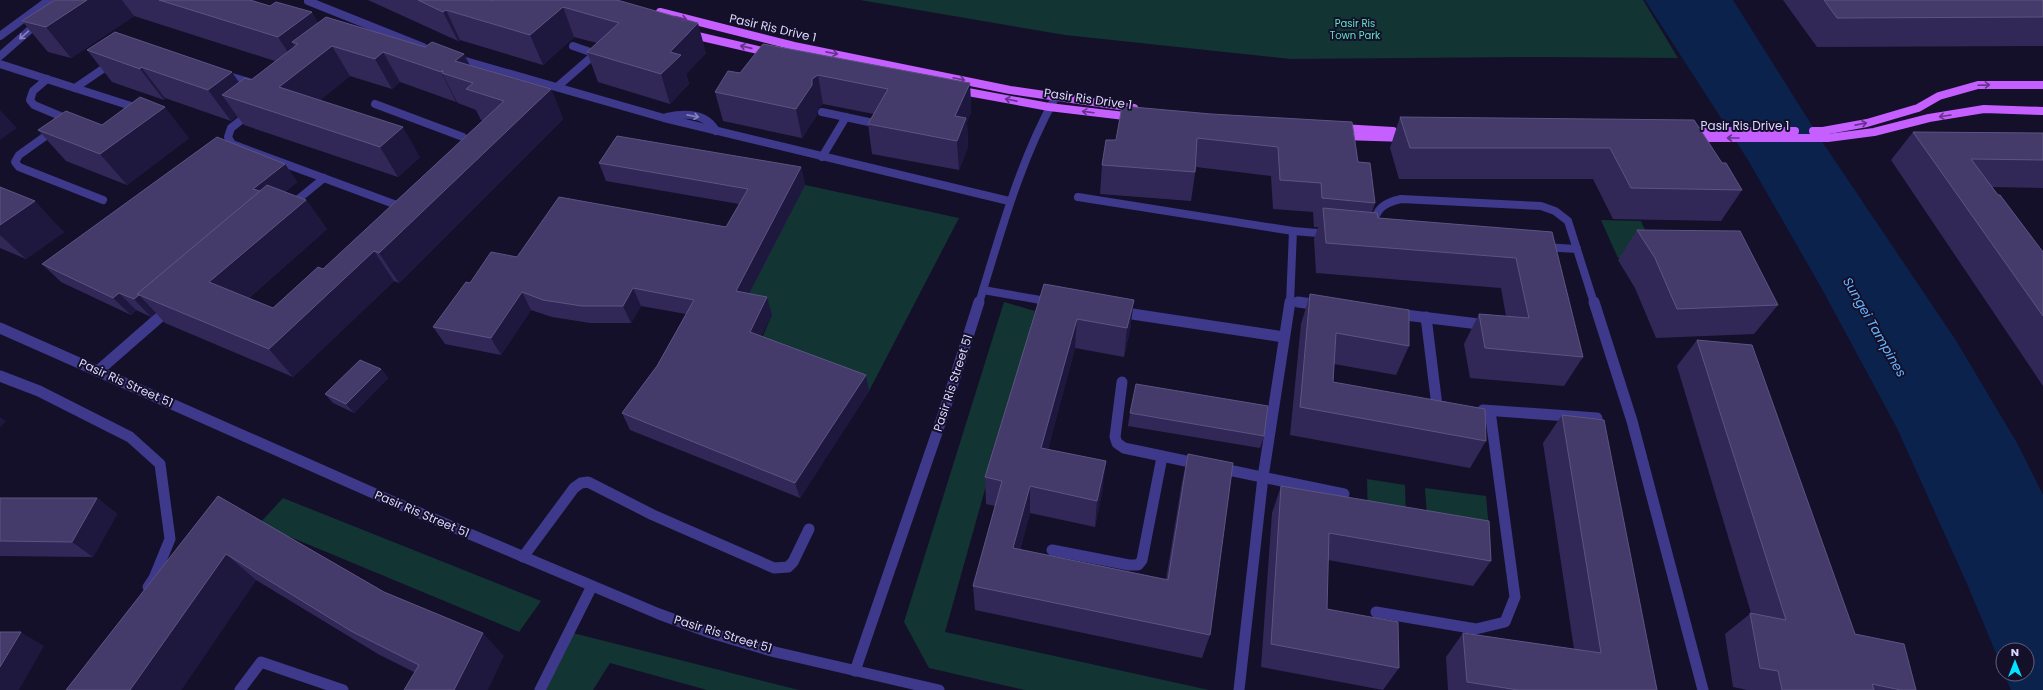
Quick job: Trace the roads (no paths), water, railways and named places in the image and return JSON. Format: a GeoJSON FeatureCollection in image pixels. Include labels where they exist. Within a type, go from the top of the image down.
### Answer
{"type":"FeatureCollection","features":[{"type":"Feature","properties":{"kind":"main road","name":"Pasir Ris Drive 1"},"geometry":{"type":"LineString","coordinates":[[654,11],[794,46],[1142,114],[1049,107],[952,89]]}},
{"type":"Feature","properties":{"kind":"main road","name":"Pasir Ris Drive 1"},"geometry":{"type":"LineString","coordinates":[[677,30],[782,56]]}},
{"type":"Feature","properties":{"kind":"main road","name":"Pasir Ris Drive 1"},"geometry":{"type":"LineString","coordinates":[[1825,135],[1918,108],[1939,96],[1978,85],[2043,85]]}},
{"type":"Feature","properties":{"kind":"main road","name":"Pasir Ris Drive 1"},"geometry":{"type":"LineString","coordinates":[[1682,138],[1710,135],[1825,135],[1874,132],[1929,118],[1984,109],[2043,111]]}},
{"type":"Feature","properties":{"kind":"main road","name":"Pasir Ris Drive 1"},"geometry":{"type":"LineString","coordinates":[[1677,130],[1710,135]]}},
{"type":"Feature","properties":{"kind":"main road"},"geometry":{"type":"LineString","coordinates":[[1331,131],[1415,134]]}},
{"type":"Feature","properties":{"kind":"street"},"geometry":{"type":"LineString","coordinates":[[0,36],[49,0]]}},
{"type":"Feature","properties":{"kind":"street"},"geometry":{"type":"LineString","coordinates":[[308,1],[361,27],[432,51]]}},
{"type":"Feature","properties":{"kind":"street"},"geometry":{"type":"LineString","coordinates":[[0,56],[47,15]]}},
{"type":"Feature","properties":{"kind":"street"},"geometry":{"type":"LineString","coordinates":[[573,46],[610,58]]}},
{"type":"Feature","properties":{"kind":"street"},"geometry":{"type":"LineString","coordinates":[[557,88],[595,54]]}},
{"type":"Feature","properties":{"kind":"street"},"geometry":{"type":"LineString","coordinates":[[75,88],[123,56]]}},
{"type":"Feature","properties":{"kind":"street"},"geometry":{"type":"LineString","coordinates":[[446,56],[664,118],[688,114],[704,118],[715,126],[716,131],[1009,201]]}},
{"type":"Feature","properties":{"kind":"street"},"geometry":{"type":"LineString","coordinates":[[0,64],[131,106],[133,111],[131,116],[126,120]]}},
{"type":"Feature","properties":{"kind":"street"},"geometry":{"type":"LineString","coordinates":[[212,70],[263,86]]}},
{"type":"Feature","properties":{"kind":"street"},"geometry":{"type":"LineString","coordinates":[[47,78],[33,91],[30,100],[34,104],[83,125]]}},
{"type":"Feature","properties":{"kind":"street","name":"Pasir Ris Street 51"},"geometry":{"type":"LineString","coordinates":[[855,671],[939,427],[983,290],[1009,201],[1027,151],[1055,98]]}},
{"type":"Feature","properties":{"kind":"street"},"geometry":{"type":"LineString","coordinates":[[375,104],[463,137],[469,144],[462,154]]}},
{"type":"Feature","properties":{"kind":"street"},"geometry":{"type":"LineString","coordinates":[[254,109],[231,128],[228,137],[232,144],[402,207]]}},
{"type":"Feature","properties":{"kind":"street"},"geometry":{"type":"LineString","coordinates":[[822,112],[878,124]]}},
{"type":"Feature","properties":{"kind":"street"},"geometry":{"type":"LineString","coordinates":[[822,156],[846,117]]}},
{"type":"Feature","properties":{"kind":"street"},"geometry":{"type":"LineString","coordinates":[[69,120],[19,155],[15,162],[19,167],[103,200]]}},
{"type":"Feature","properties":{"kind":"street"},"geometry":{"type":"LineString","coordinates":[[281,214],[324,178]]}},
{"type":"Feature","properties":{"kind":"street"},"geometry":{"type":"LineString","coordinates":[[1078,197],[1293,231],[1340,235]]}},
{"type":"Feature","properties":{"kind":"street"},"geometry":{"type":"LineString","coordinates":[[1372,238],[1375,213],[1386,202],[1402,199],[1541,206],[1555,211],[1568,221],[1632,421],[1703,690]]}},
{"type":"Feature","properties":{"kind":"street"},"geometry":{"type":"LineString","coordinates":[[1240,690],[1263,477],[1290,301],[1293,231]]}},
{"type":"Feature","properties":{"kind":"street"},"geometry":{"type":"LineString","coordinates":[[1530,247],[1577,249]]}},
{"type":"Feature","properties":{"kind":"street"},"geometry":{"type":"LineString","coordinates":[[983,290],[1061,303]]}},
{"type":"Feature","properties":{"kind":"street"},"geometry":{"type":"LineString","coordinates":[[1290,301],[1328,306]]}},
{"type":"Feature","properties":{"kind":"street"},"geometry":{"type":"LineString","coordinates":[[98,370],[177,302]]}},
{"type":"Feature","properties":{"kind":"street"},"geometry":{"type":"LineString","coordinates":[[1107,310],[1284,337]]}},
{"type":"Feature","properties":{"kind":"street"},"geometry":{"type":"LineString","coordinates":[[1388,313],[1491,325]]}},
{"type":"Feature","properties":{"kind":"street"},"geometry":{"type":"LineString","coordinates":[[1426,317],[1433,405],[1452,407]]}},
{"type":"Feature","properties":{"kind":"street","name":"Pasir Ris Street 51"},"geometry":{"type":"LineString","coordinates":[[0,328],[98,370],[265,446],[523,557],[679,622],[747,644],[939,690]]}},
{"type":"Feature","properties":{"kind":"street"},"geometry":{"type":"LineString","coordinates":[[0,376],[39,391],[130,437],[160,464],[170,540],[154,578],[141,597]]}},
{"type":"Feature","properties":{"kind":"street"},"geometry":{"type":"LineString","coordinates":[[1122,382],[1115,437],[1117,443],[1124,448],[1344,494]]}},
{"type":"Feature","properties":{"kind":"street"},"geometry":{"type":"LineString","coordinates":[[1475,409],[1597,418]]}},
{"type":"Feature","properties":{"kind":"street"},"geometry":{"type":"LineString","coordinates":[[1376,612],[1476,629],[1505,622],[1515,597],[1490,410]]}},
{"type":"Feature","properties":{"kind":"street"},"geometry":{"type":"LineString","coordinates":[[1052,550],[1129,565],[1138,565],[1142,560],[1162,457]]}},
{"type":"Feature","properties":{"kind":"street"},"geometry":{"type":"LineString","coordinates":[[523,557],[574,488],[581,483],[588,482],[653,515],[774,568],[788,567],[793,562],[809,529]]}},
{"type":"Feature","properties":{"kind":"street"},"geometry":{"type":"LineString","coordinates":[[540,690],[592,586]]}},
{"type":"Feature","properties":{"kind":"street"},"geometry":{"type":"LineString","coordinates":[[240,690],[261,662],[343,690]]}},
{"type":"Feature","properties":{"kind":"water","name":"Sungei Tampines"},"geometry":{"type":"Polygon","coordinates":[[[1645,0],[1733,0],[1821,140],[1955,339],[2017,443],[2043,495],[2043,690],[2011,690],[2008,682],[2035,682],[2035,642],[1995,642],[1995,651],[1968,586],[1897,428],[1822,289],[1748,160],[1645,0]]]}},
{"type":"Feature","properties":{"kind":"park label","name":"Pasir Ris Town Park"},"geometry":{"type":"Point","coordinates":[1355,28]}}]}
